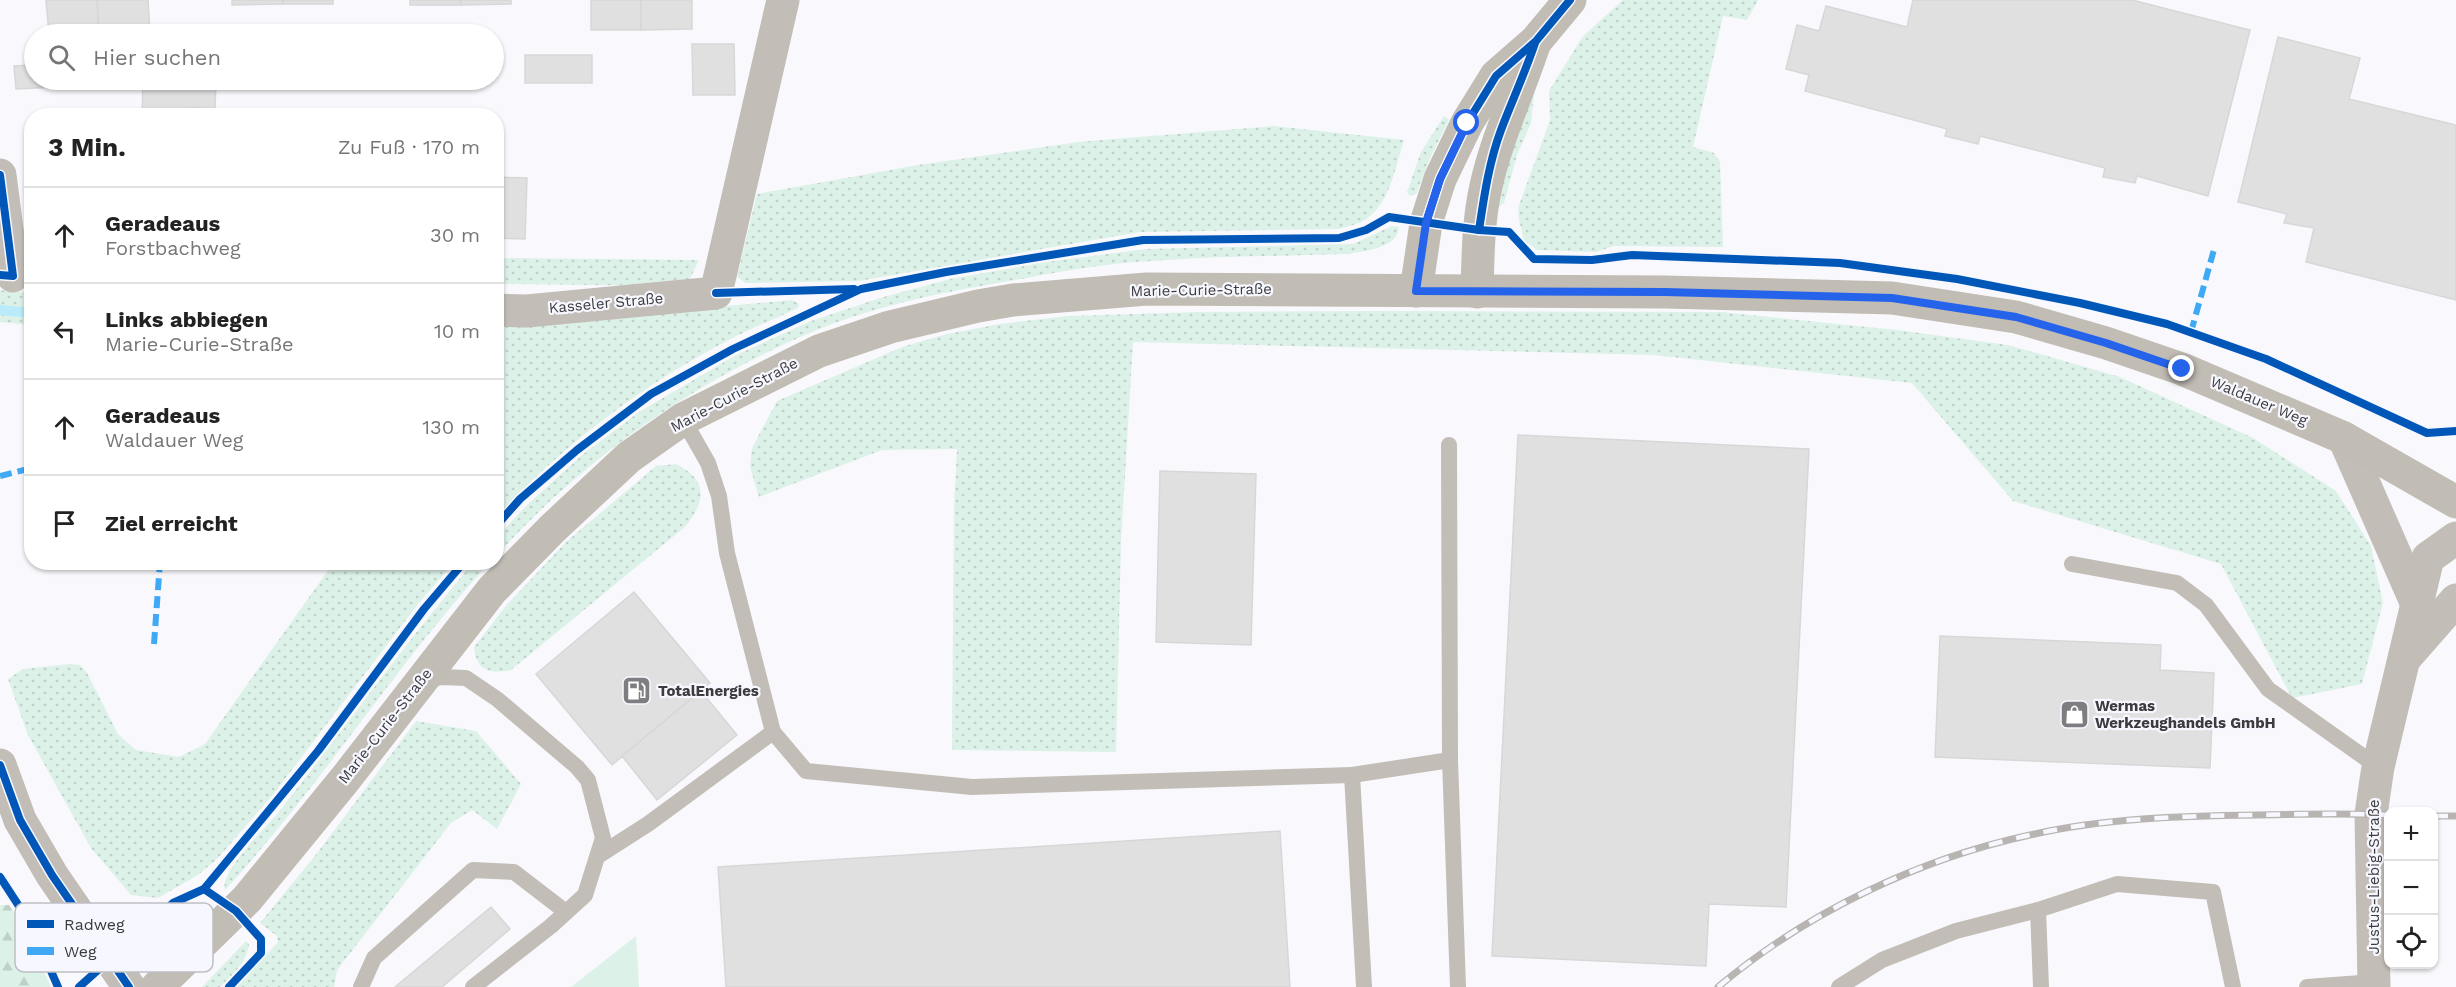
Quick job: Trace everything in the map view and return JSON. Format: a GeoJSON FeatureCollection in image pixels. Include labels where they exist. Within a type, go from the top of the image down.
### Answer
{"type":"FeatureCollection","features":[{"type":"Feature","properties":{"kind":"street","name":"Kasseler Straße"},"geometry":{"type":"LineString","coordinates":[[504,310],[527,311],[716,293],[783,0]]}},
{"type":"Feature","properties":{"kind":"street"},"geometry":{"type":"LineString","coordinates":[[1416,291],[1426,223],[1440,179],[1467,123],[1496,76],[1536,41],[1570,0]]}},
{"type":"Feature","properties":{"kind":"street"},"geometry":{"type":"LineString","coordinates":[[1477,292],[1479,230],[1485,188],[1501,132],[1536,41]]}},
{"type":"Feature","properties":{"kind":"street"},"geometry":{"type":"LineString","coordinates":[[0,175],[15,276]]}},
{"type":"Feature","properties":{"kind":"street","name":"Marie-Curie-Straße"},"geometry":{"type":"LineString","coordinates":[[213,932],[247,899],[492,590],[552,529],[629,457],[683,419],[819,351],[890,327],[1013,300],[1147,289],[1477,292]]}},
{"type":"Feature","properties":{"kind":"street","name":"Waldauer Weg"},"geometry":{"type":"LineString","coordinates":[[1477,292],[1665,292],[1892,298],[2016,317],[2106,343],[2182,369],[2344,438],[2456,502]]}},
{"type":"Feature","properties":{"kind":"street"},"geometry":{"type":"LineString","coordinates":[[2344,438],[2416,602]]}},
{"type":"Feature","properties":{"kind":"street","name":"Justus-Liebig-Straße"},"geometry":{"type":"LineString","coordinates":[[2374,985],[2371,814],[2378,766],[2428,558],[2456,538]]}},
{"type":"Feature","properties":{"kind":"street","name":"Justus-Liebig-Straße"},"geometry":{"type":"LineString","coordinates":[[2402,662],[2456,600]]}},
{"type":"Feature","properties":{"kind":"street"},"geometry":{"type":"LineString","coordinates":[[0,765],[20,820],[71,903]]}},
{"type":"Feature","properties":{"kind":"street"},"geometry":{"type":"LineString","coordinates":[[119,972],[129,987]]}},
{"type":"Feature","properties":{"kind":"street","name":"Marie-Curie-Straße"},"geometry":{"type":"LineString","coordinates":[[157,987],[172,972]]}},
{"type":"Feature","properties":{"kind":"lane"},"geometry":{"type":"LineString","coordinates":[[683,419],[708,463],[719,496],[727,553],[772,732],[806,771],[972,787],[1352,775],[1450,760]]}},
{"type":"Feature","properties":{"kind":"lane"},"geometry":{"type":"LineString","coordinates":[[1449,445],[1450,760],[1458,987]]}},
{"type":"Feature","properties":{"kind":"lane"},"geometry":{"type":"LineString","coordinates":[[2072,564],[2177,583],[2206,605],[2268,689],[2378,766]]}},
{"type":"Feature","properties":{"kind":"lane"},"geometry":{"type":"LineString","coordinates":[[420,682],[442,677],[466,678],[497,699],[577,767],[588,780],[603,838],[585,895],[473,987]]}},
{"type":"Feature","properties":{"kind":"lane"},"geometry":{"type":"LineString","coordinates":[[598,856],[648,824],[772,732]]}},
{"type":"Feature","properties":{"kind":"lane"},"geometry":{"type":"LineString","coordinates":[[1352,775],[1364,987]]}},
{"type":"Feature","properties":{"kind":"lane"},"geometry":{"type":"LineString","coordinates":[[361,987],[374,958],[473,870],[514,872],[566,912]]}},
{"type":"Feature","properties":{"kind":"lane"},"geometry":{"type":"LineString","coordinates":[[1839,987],[1882,960],[1945,935],[2038,910],[2117,884],[2212,892],[2233,987]]}},
{"type":"Feature","properties":{"kind":"lane"},"geometry":{"type":"LineString","coordinates":[[2038,910],[2041,987]]}},
{"type":"Feature","properties":{"kind":"lane"},"geometry":{"type":"LineString","coordinates":[[2307,987],[2374,985]]}},
{"type":"Feature","properties":{"kind":"path"},"geometry":{"type":"LineString","coordinates":[[0,877],[17,903]]}},
{"type":"Feature","properties":{"kind":"path"},"geometry":{"type":"LineString","coordinates":[[51,972],[58,987]]}},
{"type":"Feature","properties":{"kind":"green space"},"geometry":{"type":"Polygon","coordinates":[[[1623,0],[1758,0],[1747,20],[1723,16],[1693,147],[1714,153],[1720,162],[1723,247],[1614,246],[1596,252],[1537,250],[1524,240],[1518,208],[1550,120],[1549,91],[1583,36],[1623,0]]]}},
{"type":"Feature","properties":{"kind":"green space"},"geometry":{"type":"Polygon","coordinates":[[[1534,92],[1531,123],[1517,155],[1504,203],[1498,208],[1495,189],[1534,92]]]}},
{"type":"Feature","properties":{"kind":"green space"},"geometry":{"type":"Polygon","coordinates":[[[1444,116],[1449,120],[1416,194],[1410,196],[1407,192],[1421,152],[1444,116]]]}},
{"type":"Feature","properties":{"kind":"green space"},"geometry":{"type":"Polygon","coordinates":[[[1274,126],[1404,140],[1390,186],[1379,207],[1361,222],[1338,229],[1140,232],[859,281],[745,283],[737,276],[757,194],[918,165],[1078,142],[1274,126]]]}},
{"type":"Feature","properties":{"kind":"green space"},"geometry":{"type":"Polygon","coordinates":[[[1392,226],[1399,227],[1393,240],[1387,244],[1348,254],[1176,259],[1102,265],[941,294],[889,306],[837,322],[767,352],[682,399],[642,426],[566,486],[504,548],[504,530],[528,504],[582,455],[639,412],[736,355],[811,321],[880,298],[950,279],[1046,262],[1146,249],[1353,244],[1392,226]]]}},
{"type":"Feature","properties":{"kind":"green space"},"geometry":{"type":"Polygon","coordinates":[[[504,258],[699,260],[688,283],[682,286],[504,284],[504,258]]]}},
{"type":"Feature","properties":{"kind":"green space"},"geometry":{"type":"Polygon","coordinates":[[[0,290],[24,292],[24,324],[0,322],[0,290]]]}},
{"type":"Feature","properties":{"kind":"green space"},"geometry":{"type":"Polygon","coordinates":[[[792,300],[799,304],[798,308],[736,337],[664,377],[604,419],[548,465],[504,509],[504,326],[792,300]]]}},
{"type":"Feature","properties":{"kind":"green space"},"geometry":{"type":"Polygon","coordinates":[[[1199,312],[1720,312],[1897,330],[2008,345],[2120,377],[2253,438],[2336,491],[2371,546],[2383,603],[2362,684],[2292,698],[2221,564],[2013,501],[1912,383],[1654,355],[1133,342],[1121,542],[1116,752],[952,750],[954,507],[957,449],[882,450],[759,497],[750,467],[752,448],[777,401],[902,347],[947,334],[1000,324],[1068,316],[1199,312]]]}},
{"type":"Feature","properties":{"kind":"green space"},"geometry":{"type":"Polygon","coordinates":[[[676,464],[694,477],[701,491],[697,508],[686,526],[511,670],[490,671],[481,666],[475,655],[474,647],[505,607],[566,542],[656,466],[676,464]]]}},
{"type":"Feature","properties":{"kind":"green space"},"geometry":{"type":"Polygon","coordinates":[[[328,570],[448,570],[418,604],[272,796],[217,859],[198,875],[158,898],[131,895],[91,848],[28,735],[8,679],[23,669],[80,665],[87,673],[118,734],[136,750],[179,757],[205,744],[328,570]]]}},
{"type":"Feature","properties":{"kind":"green space"},"geometry":{"type":"Polygon","coordinates":[[[467,570],[483,570],[421,643],[260,851],[225,890],[225,882],[236,862],[277,814],[467,570]]]}},
{"type":"Feature","properties":{"kind":"green space"},"geometry":{"type":"Polygon","coordinates":[[[416,721],[476,731],[521,784],[497,829],[472,810],[451,823],[337,970],[334,987],[237,987],[278,942],[277,936],[260,923],[318,852],[416,721]]]}},
{"type":"Feature","properties":{"kind":"green space"},"geometry":{"type":"Polygon","coordinates":[[[0,905],[9,905],[15,914],[15,972],[44,972],[51,987],[0,987],[0,905]]]}},
{"type":"Feature","properties":{"kind":"green space"},"geometry":{"type":"Polygon","coordinates":[[[636,936],[639,987],[571,987],[636,936]]]}},
{"type":"Feature","properties":{"kind":"green space"},"geometry":{"type":"Polygon","coordinates":[[[246,941],[249,944],[248,951],[229,978],[220,987],[202,987],[246,941]]]}},
{"type":"Feature","properties":{"kind":"building"},"geometry":{"type":"Polygon","coordinates":[[[46,0],[97,0],[98,24],[48,24],[46,0]]]}},
{"type":"Feature","properties":{"kind":"building"},"geometry":{"type":"Polygon","coordinates":[[[97,0],[148,0],[149,24],[98,24],[97,0]]]}},
{"type":"Feature","properties":{"kind":"building"},"geometry":{"type":"Polygon","coordinates":[[[232,0],[283,0],[283,4],[232,5],[232,0]]]}},
{"type":"Feature","properties":{"kind":"building"},"geometry":{"type":"Polygon","coordinates":[[[283,0],[333,0],[333,4],[283,4],[283,0]]]}},
{"type":"Feature","properties":{"kind":"building"},"geometry":{"type":"Polygon","coordinates":[[[410,0],[460,0],[461,5],[410,5],[410,0]]]}},
{"type":"Feature","properties":{"kind":"building"},"geometry":{"type":"Polygon","coordinates":[[[460,0],[511,0],[511,4],[461,5],[460,0]]]}},
{"type":"Feature","properties":{"kind":"building"},"geometry":{"type":"Polygon","coordinates":[[[591,0],[641,0],[641,30],[591,30],[591,0]]]}},
{"type":"Feature","properties":{"kind":"building"},"geometry":{"type":"Polygon","coordinates":[[[641,0],[692,0],[692,29],[641,30],[641,0]]]}},
{"type":"Feature","properties":{"kind":"building"},"geometry":{"type":"Polygon","coordinates":[[[1913,0],[2132,0],[2250,30],[2208,196],[2137,176],[2135,183],[2103,177],[2105,168],[1980,136],[1978,144],[1945,136],[1947,129],[1805,91],[1809,75],[1786,69],[1797,25],[1819,31],[1826,6],[1907,27],[1913,0]]]}},
{"type":"Feature","properties":{"kind":"building"},"geometry":{"type":"Polygon","coordinates":[[[2278,37],[2360,58],[2349,99],[2456,125],[2456,300],[2306,262],[2314,228],[2284,223],[2287,214],[2238,202],[2278,37]]]}},
{"type":"Feature","properties":{"kind":"building"},"geometry":{"type":"Polygon","coordinates":[[[692,44],[734,44],[735,95],[693,95],[692,44]]]}},
{"type":"Feature","properties":{"kind":"building"},"geometry":{"type":"Polygon","coordinates":[[[525,55],[592,55],[592,83],[525,83],[525,55]]]}},
{"type":"Feature","properties":{"kind":"building"},"geometry":{"type":"Polygon","coordinates":[[[14,66],[24,66],[24,89],[16,89],[14,66]]]}},
{"type":"Feature","properties":{"kind":"building"},"geometry":{"type":"Polygon","coordinates":[[[143,90],[216,90],[215,108],[142,108],[143,90]]]}},
{"type":"Feature","properties":{"kind":"building"},"geometry":{"type":"Polygon","coordinates":[[[504,177],[527,178],[525,239],[504,238],[504,177]]]}},
{"type":"Feature","properties":{"kind":"building"},"geometry":{"type":"Polygon","coordinates":[[[1518,435],[1809,449],[1786,907],[1709,904],[1706,966],[1492,956],[1518,435]]]}},
{"type":"Feature","properties":{"kind":"building"},"geometry":{"type":"Polygon","coordinates":[[[1160,471],[1256,474],[1251,645],[1156,642],[1160,471]]]}},
{"type":"Feature","properties":{"kind":"building"},"geometry":{"type":"Polygon","coordinates":[[[634,592],[710,683],[612,765],[536,674],[634,592]]]}},
{"type":"Feature","properties":{"kind":"building","name":"Wermas Werkzeughandels GmbH"},"geometry":{"type":"Polygon","coordinates":[[[1940,636],[2161,645],[2160,670],[2214,673],[2210,768],[1935,757],[1940,636]]]}},
{"type":"Feature","properties":{"kind":"building"},"geometry":{"type":"Polygon","coordinates":[[[701,691],[737,735],[657,800],[622,756],[701,691]]]}},
{"type":"Feature","properties":{"kind":"building"},"geometry":{"type":"Polygon","coordinates":[[[1280,831],[1290,987],[726,987],[718,867],[1280,831]]]}},
{"type":"Feature","properties":{"kind":"building"},"geometry":{"type":"Polygon","coordinates":[[[491,907],[510,929],[442,987],[395,987],[491,907]]]}},
{"type":"Feature","properties":{"kind":"waterway"},"geometry":{"type":"LineString","coordinates":[[0,310],[24,312]]}},
{"type":"Feature","properties":{"kind":"railway"},"geometry":{"type":"LineString","coordinates":[[1718,987],[1788,935],[1865,892],[1946,858],[1988,845],[2058,829],[2114,821],[2200,816],[2384,815]]}},
{"type":"Feature","properties":{"kind":"railway"},"geometry":{"type":"LineString","coordinates":[[2438,816],[2456,816]]}},
{"type":"Feature","properties":{"kind":"marked path"},"geometry":{"type":"LineString","coordinates":[[2191,332],[2215,246]]}},
{"type":"Feature","properties":{"kind":"marked path"},"geometry":{"type":"LineString","coordinates":[[0,476],[24,470]]}},
{"type":"Feature","properties":{"kind":"marked path"},"geometry":{"type":"LineString","coordinates":[[154,644],[159,570]]}},
{"type":"Feature","properties":{"kind":"cycle path"},"geometry":{"type":"LineString","coordinates":[[1426,223],[1440,179],[1467,123],[1496,76],[1536,41],[1570,0]]}},
{"type":"Feature","properties":{"kind":"cycle path"},"geometry":{"type":"LineString","coordinates":[[1479,230],[1493,154],[1535,43]]}},
{"type":"Feature","properties":{"kind":"cycle path"},"geometry":{"type":"LineString","coordinates":[[0,175],[13,276],[0,275]]}},
{"type":"Feature","properties":{"kind":"cycle path"},"geometry":{"type":"LineString","coordinates":[[504,517],[520,499],[577,450],[651,394],[733,349],[861,289],[946,272],[1143,240],[1339,238],[1366,230],[1389,217],[1509,232],[1534,259],[1592,260],[1632,255],[1840,263],[1957,279],[2080,303],[2167,324],[2266,359],[2427,433],[2456,431]]}},
{"type":"Feature","properties":{"kind":"cycle path"},"geometry":{"type":"LineString","coordinates":[[716,293],[854,289]]}},
{"type":"Feature","properties":{"kind":"cycle path"},"geometry":{"type":"LineString","coordinates":[[173,903],[204,889],[318,751],[424,609],[457,570]]}},
{"type":"Feature","properties":{"kind":"cycle path"},"geometry":{"type":"LineString","coordinates":[[0,765],[20,820],[71,903]]}},
{"type":"Feature","properties":{"kind":"cycle path"},"geometry":{"type":"LineString","coordinates":[[0,877],[17,903]]}},
{"type":"Feature","properties":{"kind":"cycle path"},"geometry":{"type":"LineString","coordinates":[[204,889],[236,911],[261,939],[261,953],[229,987]]}},
{"type":"Feature","properties":{"kind":"cycle path"},"geometry":{"type":"LineString","coordinates":[[51,972],[58,987]]}},
{"type":"Feature","properties":{"kind":"cycle path"},"geometry":{"type":"LineString","coordinates":[[79,987],[96,972]]}},
{"type":"Feature","properties":{"kind":"cycle path"},"geometry":{"type":"LineString","coordinates":[[119,972],[129,987]]}},
{"type":"Feature","properties":{"kind":"place","name":"TotalEnergies"},"geometry":{"type":"Point","coordinates":[637,691]}},
{"type":"Feature","properties":{"kind":"place","name":"Wermas Werkzeughandels GmbH"},"geometry":{"type":"Point","coordinates":[2074,715]}},
{"type":"Feature","properties":{"kind":"route"},"geometry":{"type":"LineString","coordinates":[[1467,123],[1440,179],[1426,223],[1416,291],[1665,292],[1892,298],[2016,317],[2106,343],[2182,369]]}}]}
